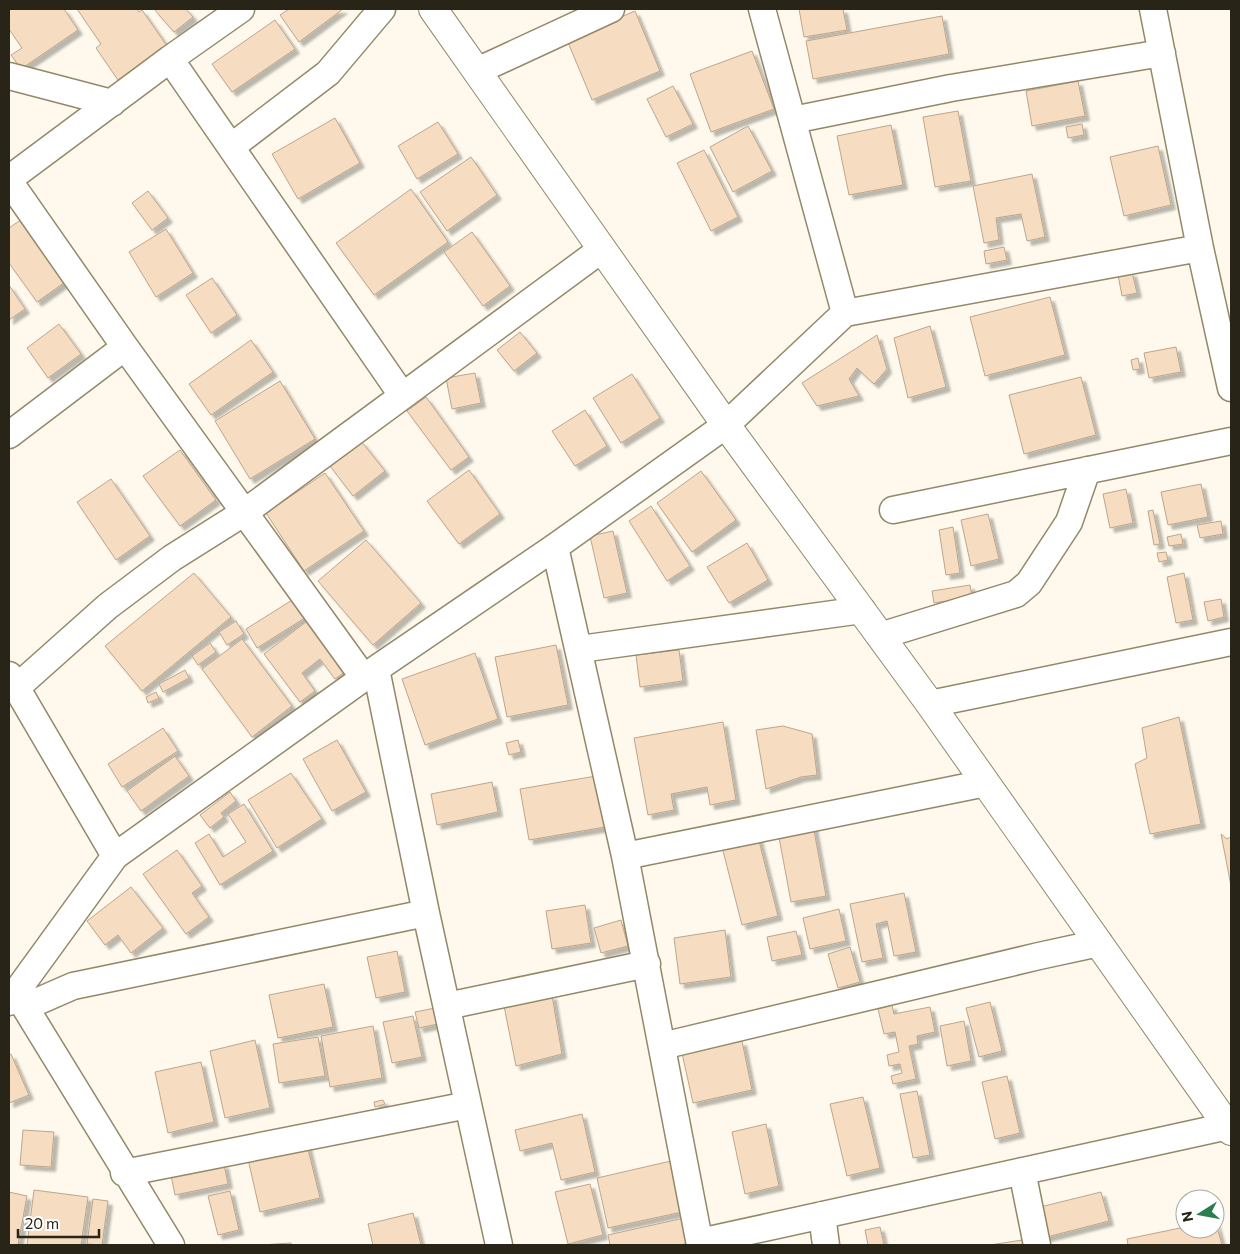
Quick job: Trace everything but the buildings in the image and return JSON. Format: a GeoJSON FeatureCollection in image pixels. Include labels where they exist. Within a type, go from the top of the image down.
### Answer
{"type":"FeatureCollection","features":[{"type":"Feature","properties":{"kind":"main road"},"geometry":{"type":"LineString","coordinates":[[433,9],[726,425],[930,704],[1230,1128]]}},
{"type":"Feature","properties":{"kind":"street"},"geometry":{"type":"LineString","coordinates":[[242,9],[170,59],[9,180],[125,347],[245,512],[370,673],[426,913],[498,1245]]}},
{"type":"Feature","properties":{"kind":"street"},"geometry":{"type":"LineString","coordinates":[[231,147],[328,73],[382,9]]}},
{"type":"Feature","properties":{"kind":"street"},"geometry":{"type":"LineString","coordinates":[[477,71],[611,9]]}},
{"type":"Feature","properties":{"kind":"street"},"geometry":{"type":"LineString","coordinates":[[762,9],[845,313]]}},
{"type":"Feature","properties":{"kind":"street"},"geometry":{"type":"LineString","coordinates":[[1153,9],[1200,248],[1231,388]]}},
{"type":"Feature","properties":{"kind":"street"},"geometry":{"type":"LineString","coordinates":[[793,120],[951,88],[1162,53]]}},
{"type":"Feature","properties":{"kind":"street"},"geometry":{"type":"LineString","coordinates":[[170,59],[402,395]]}},
{"type":"Feature","properties":{"kind":"street"},"geometry":{"type":"LineString","coordinates":[[9,76],[112,103]]}},
{"type":"Feature","properties":{"kind":"street"},"geometry":{"type":"LineString","coordinates":[[17,1001],[115,856],[370,673],[555,547],[726,425],[845,313],[1200,248]]}},
{"type":"Feature","properties":{"kind":"street"},"geometry":{"type":"LineString","coordinates":[[115,856],[13,681],[172,558],[245,512],[602,249]]}},
{"type":"Feature","properties":{"kind":"street"},"geometry":{"type":"LineString","coordinates":[[9,435],[125,347]]}},
{"type":"Feature","properties":{"kind":"street"},"geometry":{"type":"LineString","coordinates":[[893,510],[1231,441]]}},
{"type":"Feature","properties":{"kind":"street"},"geometry":{"type":"LineString","coordinates":[[880,636],[1016,594],[1029,583],[1069,522],[1087,470]]}},
{"type":"Feature","properties":{"kind":"street"},"geometry":{"type":"LineString","coordinates":[[555,547],[580,649],[625,856],[700,1244],[1022,1171],[1230,1128]]}},
{"type":"Feature","properties":{"kind":"street"},"geometry":{"type":"LineString","coordinates":[[580,649],[862,610]]}},
{"type":"Feature","properties":{"kind":"street"},"geometry":{"type":"LineString","coordinates":[[930,704],[1231,642]]}},
{"type":"Feature","properties":{"kind":"street"},"geometry":{"type":"LineString","coordinates":[[625,856],[986,783]]}},
{"type":"Feature","properties":{"kind":"street"},"geometry":{"type":"LineString","coordinates":[[17,1001],[73,986],[426,913]]}},
{"type":"Feature","properties":{"kind":"street"},"geometry":{"type":"LineString","coordinates":[[662,1046],[1038,956],[1099,944]]}},
{"type":"Feature","properties":{"kind":"street"},"geometry":{"type":"LineString","coordinates":[[446,1006],[647,964]]}},
{"type":"Feature","properties":{"kind":"street"},"geometry":{"type":"LineString","coordinates":[[17,1001],[171,1245]]}},
{"type":"Feature","properties":{"kind":"street"},"geometry":{"type":"LineString","coordinates":[[124,1173],[468,1105]]}},
{"type":"Feature","properties":{"kind":"street"},"geometry":{"type":"LineString","coordinates":[[1022,1171],[1036,1245]]}},
{"type":"Feature","properties":{"kind":"street"},"geometry":{"type":"LineString","coordinates":[[822,1215],[826,1245]]}}]}
